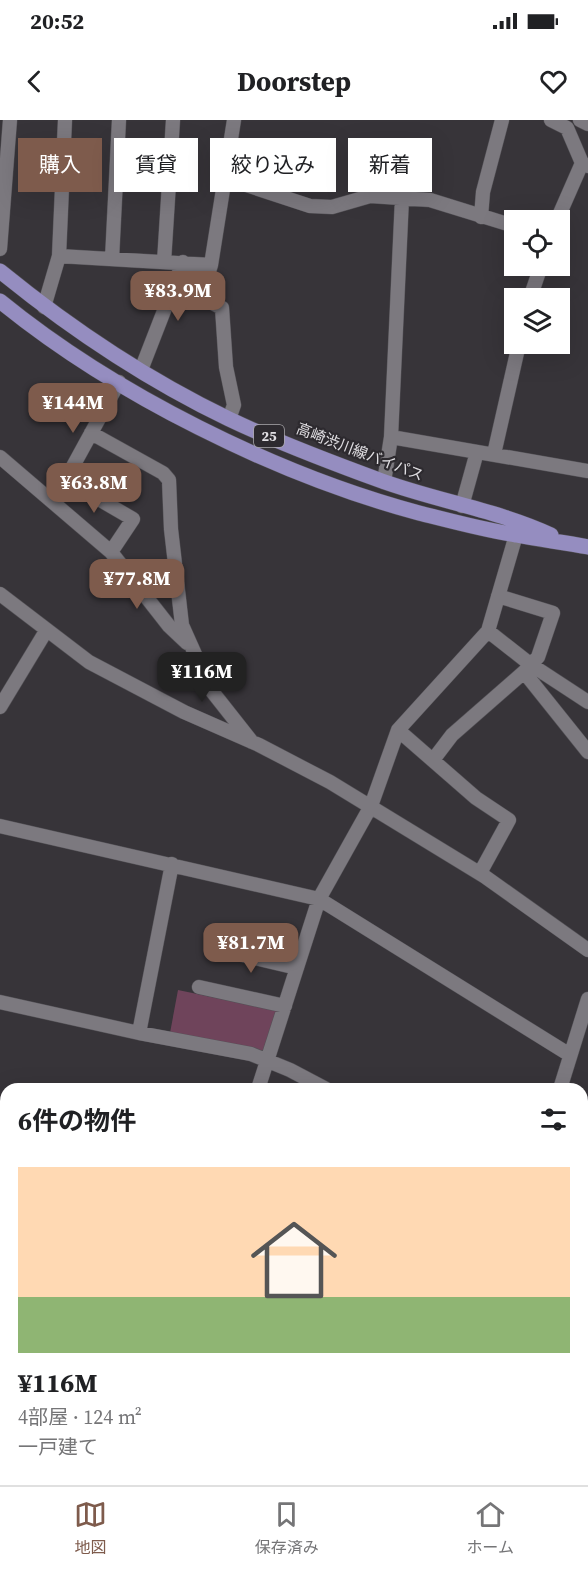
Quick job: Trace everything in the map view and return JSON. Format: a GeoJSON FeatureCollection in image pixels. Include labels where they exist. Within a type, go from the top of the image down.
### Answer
{"type":"FeatureCollection","features":[{"type":"Feature","properties":{"kind":"main road","name":"高崎渋川線バイパス"},"geometry":{"type":"LineString","coordinates":[[0,272],[44,307],[141,370],[229,419],[384,482],[520,521],[567,542]]}},
{"type":"Feature","properties":{"kind":"main road","name":"高崎渋川線バイパス"},"geometry":{"type":"LineString","coordinates":[[0,301],[27,323],[120,382],[220,438],[292,470],[381,502],[516,535],[588,547]]}},
{"type":"Feature","properties":{"kind":"street"},"geometry":{"type":"LineString","coordinates":[[0,249],[10,120]]}},
{"type":"Feature","properties":{"kind":"street"},"geometry":{"type":"LineString","coordinates":[[44,307],[59,255],[65,120]]}},
{"type":"Feature","properties":{"kind":"street"},"geometry":{"type":"LineString","coordinates":[[112,259],[119,120]]}},
{"type":"Feature","properties":{"kind":"street"},"geometry":{"type":"LineString","coordinates":[[164,262],[173,120]]}},
{"type":"Feature","properties":{"kind":"street"},"geometry":{"type":"LineString","coordinates":[[231,138],[234,120]]}},
{"type":"Feature","properties":{"kind":"street"},"geometry":{"type":"LineString","coordinates":[[481,217],[483,192],[502,120]]}},
{"type":"Feature","properties":{"kind":"street"},"geometry":{"type":"LineString","coordinates":[[551,120],[567,128],[585,164],[562,210]]}},
{"type":"Feature","properties":{"kind":"street"},"geometry":{"type":"LineString","coordinates":[[580,120],[588,124]]}},
{"type":"Feature","properties":{"kind":"street"},"geometry":{"type":"LineString","coordinates":[[223,192],[212,265],[201,297],[222,308],[226,367],[233,398],[229,419]]}},
{"type":"Feature","properties":{"kind":"street"},"geometry":{"type":"LineString","coordinates":[[270,192],[318,207],[332,207],[370,196],[430,200],[504,223]]}},
{"type":"Feature","properties":{"kind":"street"},"geometry":{"type":"LineString","coordinates":[[384,482],[391,437],[402,198]]}},
{"type":"Feature","properties":{"kind":"street"},"geometry":{"type":"LineString","coordinates":[[59,255],[212,265]]}},
{"type":"Feature","properties":{"kind":"street"},"geometry":{"type":"LineString","coordinates":[[141,370],[183,262]]}},
{"type":"Feature","properties":{"kind":"street"},"geometry":{"type":"LineString","coordinates":[[494,454],[517,354]]}},
{"type":"Feature","properties":{"kind":"street"},"geometry":{"type":"LineString","coordinates":[[54,501],[120,382]]}},
{"type":"Feature","properties":{"kind":"street"},"geometry":{"type":"LineString","coordinates":[[92,433],[162,473],[169,480],[171,530],[182,625],[189,646],[211,690],[252,742]]}},
{"type":"Feature","properties":{"kind":"street"},"geometry":{"type":"LineString","coordinates":[[391,437],[588,471]]}},
{"type":"Feature","properties":{"kind":"street"},"geometry":{"type":"LineString","coordinates":[[462,506],[477,452]]}},
{"type":"Feature","properties":{"kind":"street"},"geometry":{"type":"LineString","coordinates":[[0,457],[111,552],[169,626],[189,646]]}},
{"type":"Feature","properties":{"kind":"street"},"geometry":{"type":"LineString","coordinates":[[66,480],[133,519],[111,552]]}},
{"type":"Feature","properties":{"kind":"street"},"geometry":{"type":"LineString","coordinates":[[260,1083],[319,898],[371,806],[398,730],[488,631],[516,535]]}},
{"type":"Feature","properties":{"kind":"street"},"geometry":{"type":"LineString","coordinates":[[0,594],[89,662],[184,712],[252,742],[371,806],[480,873],[588,950]]}},
{"type":"Feature","properties":{"kind":"street"},"geometry":{"type":"LineString","coordinates":[[433,760],[452,735],[538,657],[553,613],[498,596]]}},
{"type":"Feature","properties":{"kind":"street"},"geometry":{"type":"LineString","coordinates":[[0,707],[46,631]]}},
{"type":"Feature","properties":{"kind":"street"},"geometry":{"type":"LineString","coordinates":[[488,631],[527,668],[588,752]]}},
{"type":"Feature","properties":{"kind":"street"},"geometry":{"type":"LineString","coordinates":[[527,668],[588,702]]}},
{"type":"Feature","properties":{"kind":"street"},"geometry":{"type":"LineString","coordinates":[[398,730],[476,798],[510,820],[480,873]]}},
{"type":"Feature","properties":{"kind":"street"},"geometry":{"type":"LineString","coordinates":[[0,826],[319,898],[570,1054]]}},
{"type":"Feature","properties":{"kind":"street"},"geometry":{"type":"LineString","coordinates":[[139,1034],[172,864]]}},
{"type":"Feature","properties":{"kind":"street"},"geometry":{"type":"LineString","coordinates":[[213,948],[297,968]]}},
{"type":"Feature","properties":{"kind":"street"},"geometry":{"type":"LineString","coordinates":[[199,987],[285,1006]]}},
{"type":"Feature","properties":{"kind":"street"},"geometry":{"type":"LineString","coordinates":[[562,1083],[588,999]]}},
{"type":"Feature","properties":{"kind":"street"},"geometry":{"type":"LineString","coordinates":[[0,1002],[139,1034],[268,1060],[314,1083]]}},
{"type":"Feature","properties":{"kind":"shaded area"},"geometry":{"type":"Polygon","coordinates":[[[178,990],[279,1011],[263,1052],[170,1033],[178,990]]]}}]}
